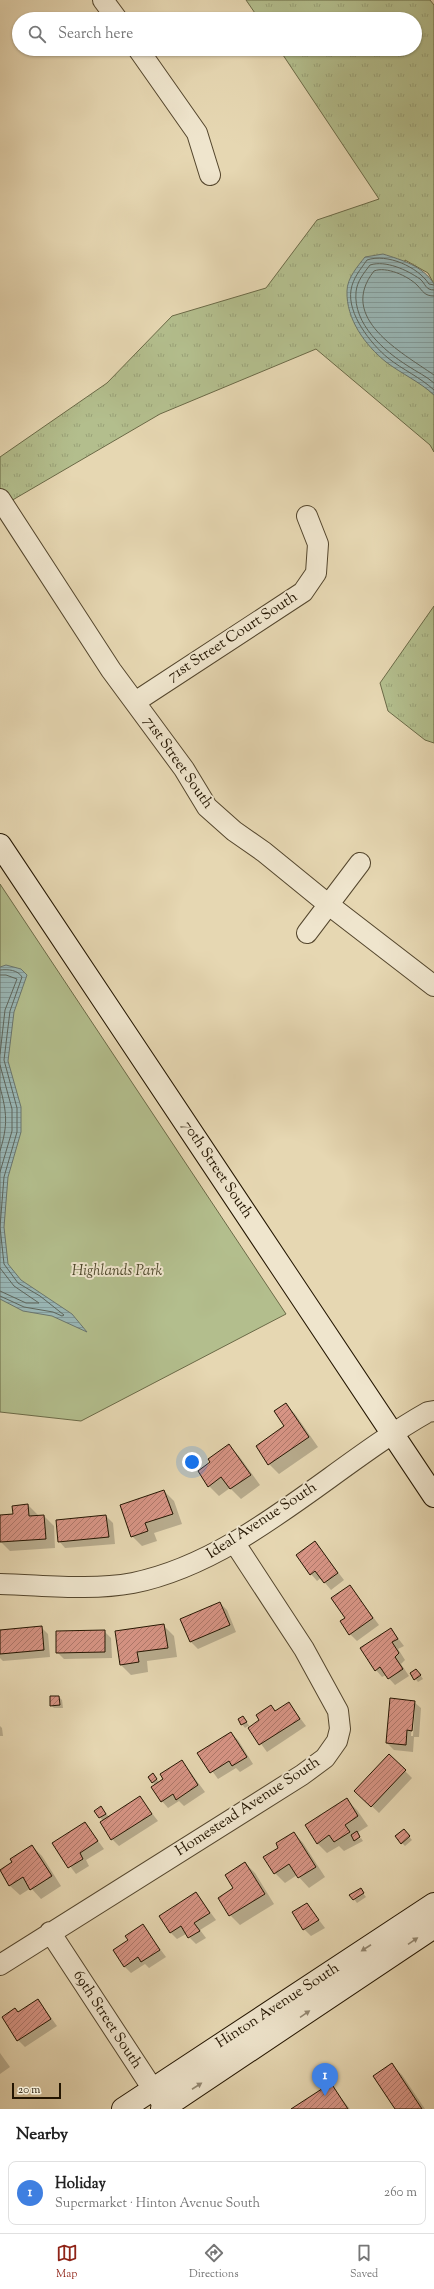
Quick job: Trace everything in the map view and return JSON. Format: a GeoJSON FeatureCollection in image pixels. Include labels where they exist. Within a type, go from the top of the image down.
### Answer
{"type":"FeatureCollection","features":[{"type":"Feature","properties":{"kind":"main road","name":"70th Street South"},"geometry":{"type":"LineString","coordinates":[[0,845],[434,1496]]}},
{"type":"Feature","properties":{"kind":"main road","name":"Hinton Avenue South"},"geometry":{"type":"LineString","coordinates":[[123,2109],[434,1904]]}},
{"type":"Feature","properties":{"kind":"main road","name":"Hinton Avenue South"},"geometry":{"type":"LineString","coordinates":[[165,2109],[434,1927]]}},
{"type":"Feature","properties":{"kind":"street"},"geometry":{"type":"LineString","coordinates":[[103,0],[111,12]]}},
{"type":"Feature","properties":{"kind":"street"},"geometry":{"type":"LineString","coordinates":[[143,56],[197,133],[210,176]]}},
{"type":"Feature","properties":{"kind":"street","name":"71st Street South"},"geometry":{"type":"LineString","coordinates":[[0,499],[111,670],[184,769],[207,807],[234,831],[264,852],[434,986]]}},
{"type":"Feature","properties":{"kind":"street","name":"71st Street Court South"},"geometry":{"type":"LineString","coordinates":[[135,702],[303,592],[316,573],[318,544],[307,516]]}},
{"type":"Feature","properties":{"kind":"street"},"geometry":{"type":"LineString","coordinates":[[307,933],[330,905],[360,863]]}},
{"type":"Feature","properties":{"kind":"street"},"geometry":{"type":"LineString","coordinates":[[391,1432],[428,1412],[434,1411]]}},
{"type":"Feature","properties":{"kind":"street","name":"Ideal Avenue South"},"geometry":{"type":"LineString","coordinates":[[0,1584],[104,1587],[134,1583],[203,1559],[234,1542],[391,1432]]}},
{"type":"Feature","properties":{"kind":"street","name":"Homestead Avenue South"},"geometry":{"type":"LineString","coordinates":[[0,1965],[50,1932],[302,1776],[325,1758],[337,1741],[340,1729],[338,1711],[304,1649],[234,1542]]}},
{"type":"Feature","properties":{"kind":"street","name":"69th Street South"},"geometry":{"type":"LineString","coordinates":[[50,1932],[165,2109]]}},
{"type":"Feature","properties":{"kind":"green space"},"geometry":{"type":"Polygon","coordinates":[[[246,0],[430,0],[434,5],[434,284],[428,273],[405,260],[386,361],[424,386],[434,395],[434,452],[430,445],[316,349],[160,414],[4,505],[0,499],[0,457],[107,383],[172,316],[266,288],[317,220],[379,199],[284,56],[422,56],[422,12],[254,12],[246,0]]]}},
{"type":"Feature","properties":{"kind":"green space"},"geometry":{"type":"Polygon","coordinates":[[[434,606],[434,743],[425,740],[388,711],[380,683],[434,606]]]}},
{"type":"Feature","properties":{"kind":"green space","name":"Highlands Park"},"geometry":{"type":"Polygon","coordinates":[[[0,884],[286,1314],[81,1421],[0,1412],[0,884]]]}},
{"type":"Feature","properties":{"kind":"water"},"geometry":{"type":"Polygon","coordinates":[[[383,254],[412,264],[424,273],[434,284],[434,395],[378,355],[358,331],[353,321],[348,301],[347,286],[353,272],[365,257],[383,254]]]}},
{"type":"Feature","properties":{"kind":"water"},"geometry":{"type":"Polygon","coordinates":[[[6,965],[21,969],[27,975],[14,1012],[8,1061],[21,1107],[21,1132],[8,1177],[4,1227],[8,1264],[21,1280],[72,1314],[87,1332],[52,1316],[23,1311],[0,1299],[0,967],[6,965]]]}},
{"type":"Feature","properties":{"kind":"building"},"geometry":{"type":"Polygon","coordinates":[[[286,1403],[309,1437],[268,1465],[256,1446],[284,1426],[274,1411],[286,1403]]]}},
{"type":"Feature","properties":{"kind":"building"},"geometry":{"type":"Polygon","coordinates":[[[229,1444],[251,1475],[230,1489],[221,1477],[208,1487],[198,1471],[210,1462],[208,1459],[229,1444]]]}},
{"type":"Feature","properties":{"kind":"building"},"geometry":{"type":"Polygon","coordinates":[[[164,1490],[173,1514],[145,1523],[148,1531],[131,1537],[120,1505],[164,1490]]]}},
{"type":"Feature","properties":{"kind":"building"},"geometry":{"type":"Polygon","coordinates":[[[28,1504],[29,1516],[44,1515],[46,1539],[0,1542],[0,1515],[13,1514],[12,1506],[28,1504]]]}},
{"type":"Feature","properties":{"kind":"building"},"geometry":{"type":"Polygon","coordinates":[[[106,1515],[109,1537],[58,1542],[56,1520],[106,1515]]]}},
{"type":"Feature","properties":{"kind":"building"},"geometry":{"type":"Polygon","coordinates":[[[315,1541],[338,1573],[324,1583],[315,1571],[310,1575],[296,1555],[315,1541]]]}},
{"type":"Feature","properties":{"kind":"building"},"geometry":{"type":"Polygon","coordinates":[[[350,1585],[373,1618],[349,1635],[340,1621],[345,1618],[331,1598],[350,1585]]]}},
{"type":"Feature","properties":{"kind":"building"},"geometry":{"type":"Polygon","coordinates":[[[220,1602],[230,1625],[190,1642],[180,1619],[220,1602]]]}},
{"type":"Feature","properties":{"kind":"building"},"geometry":{"type":"Polygon","coordinates":[[[164,1624],[168,1648],[137,1652],[139,1662],[120,1665],[115,1631],[164,1624]]]}},
{"type":"Feature","properties":{"kind":"building"},"geometry":{"type":"Polygon","coordinates":[[[42,1626],[44,1650],[0,1654],[0,1630],[42,1626]]]}},
{"type":"Feature","properties":{"kind":"building"},"geometry":{"type":"Polygon","coordinates":[[[391,1628],[398,1639],[392,1642],[399,1653],[395,1657],[403,1669],[388,1679],[380,1667],[375,1671],[360,1648],[391,1628]]]}},
{"type":"Feature","properties":{"kind":"building"},"geometry":{"type":"Polygon","coordinates":[[[105,1630],[105,1652],[56,1653],[56,1631],[105,1630]]]}},
{"type":"Feature","properties":{"kind":"building"},"geometry":{"type":"Polygon","coordinates":[[[416,1669],[421,1675],[414,1680],[410,1673],[416,1669]]]}},
{"type":"Feature","properties":{"kind":"building"},"geometry":{"type":"Polygon","coordinates":[[[50,1696],[59,1696],[60,1705],[50,1706],[50,1696]]]}},
{"type":"Feature","properties":{"kind":"building"},"geometry":{"type":"Polygon","coordinates":[[[390,1698],[415,1701],[412,1731],[407,1730],[406,1745],[386,1743],[390,1698]]]}},
{"type":"Feature","properties":{"kind":"building"},"geometry":{"type":"Polygon","coordinates":[[[289,1702],[300,1719],[259,1745],[248,1728],[259,1720],[256,1715],[271,1705],[275,1711],[289,1702]]]}},
{"type":"Feature","properties":{"kind":"building"},"geometry":{"type":"Polygon","coordinates":[[[243,1716],[247,1722],[241,1725],[238,1719],[243,1716]]]}},
{"type":"Feature","properties":{"kind":"building"},"geometry":{"type":"Polygon","coordinates":[[[231,1732],[247,1757],[232,1766],[229,1761],[210,1773],[197,1753],[231,1732]]]}},
{"type":"Feature","properties":{"kind":"building"},"geometry":{"type":"Polygon","coordinates":[[[389,1754],[406,1770],[371,1807],[354,1791],[389,1754]]]}},
{"type":"Feature","properties":{"kind":"building"},"geometry":{"type":"Polygon","coordinates":[[[182,1760],[198,1785],[176,1800],[173,1794],[161,1802],[151,1787],[163,1779],[160,1774],[182,1760]]]}},
{"type":"Feature","properties":{"kind":"building"},"geometry":{"type":"Polygon","coordinates":[[[153,1773],[157,1779],[152,1783],[148,1777],[153,1773]]]}},
{"type":"Feature","properties":{"kind":"building"},"geometry":{"type":"Polygon","coordinates":[[[140,1796],[152,1814],[111,1840],[100,1822],[140,1796]]]}},
{"type":"Feature","properties":{"kind":"building"},"geometry":{"type":"Polygon","coordinates":[[[347,1798],[358,1816],[345,1825],[350,1832],[334,1842],[329,1835],[317,1844],[305,1825],[347,1798]]]}},
{"type":"Feature","properties":{"kind":"building"},"geometry":{"type":"Polygon","coordinates":[[[101,1806],[106,1814],[99,1818],[94,1811],[101,1806]]]}},
{"type":"Feature","properties":{"kind":"building"},"geometry":{"type":"Polygon","coordinates":[[[85,1822],[98,1841],[80,1853],[83,1859],[68,1868],[52,1843],[85,1822]]]}},
{"type":"Feature","properties":{"kind":"building"},"geometry":{"type":"Polygon","coordinates":[[[404,1829],[410,1836],[401,1844],[395,1836],[404,1829]]]}},
{"type":"Feature","properties":{"kind":"building"},"geometry":{"type":"Polygon","coordinates":[[[357,1831],[360,1837],[354,1841],[351,1835],[357,1831]]]}},
{"type":"Feature","properties":{"kind":"building"},"geometry":{"type":"Polygon","coordinates":[[[294,1832],[316,1867],[298,1878],[289,1864],[274,1874],[263,1857],[278,1848],[276,1843],[294,1832]]]}},
{"type":"Feature","properties":{"kind":"building"},"geometry":{"type":"Polygon","coordinates":[[[32,1845],[52,1876],[30,1890],[23,1877],[9,1886],[0,1870],[12,1862],[10,1859],[32,1845]]]}},
{"type":"Feature","properties":{"kind":"building"},"geometry":{"type":"Polygon","coordinates":[[[245,1862],[265,1894],[229,1916],[218,1898],[233,1888],[225,1875],[245,1862]]]}},
{"type":"Feature","properties":{"kind":"building"},"geometry":{"type":"Polygon","coordinates":[[[361,1888],[364,1893],[353,1900],[349,1895],[361,1888]]]}},
{"type":"Feature","properties":{"kind":"building"},"geometry":{"type":"Polygon","coordinates":[[[196,1892],[210,1913],[194,1923],[200,1931],[188,1938],[181,1926],[170,1933],[159,1916],[196,1892]]]}},
{"type":"Feature","properties":{"kind":"building"},"geometry":{"type":"Polygon","coordinates":[[[307,1903],[319,1920],[303,1930],[292,1912],[307,1903]]]}},
{"type":"Feature","properties":{"kind":"building"},"geometry":{"type":"Polygon","coordinates":[[[143,1924],[160,1950],[141,1962],[138,1957],[124,1967],[113,1950],[128,1940],[125,1936],[143,1924]]]}},
{"type":"Feature","properties":{"kind":"building"},"geometry":{"type":"Polygon","coordinates":[[[38,1999],[51,2019],[17,2041],[2,2017],[15,2008],[18,2012],[38,1999]]]}},
{"type":"Feature","properties":{"kind":"building"},"geometry":{"type":"Polygon","coordinates":[[[392,2063],[422,2109],[395,2109],[373,2076],[392,2063]]]}},
{"type":"Feature","properties":{"kind":"building"},"geometry":{"type":"Polygon","coordinates":[[[331,2083],[348,2109],[291,2109],[331,2083]]]}},
{"type":"Feature","properties":{"kind":"place","name":"Holiday"},"geometry":{"type":"Point","coordinates":[325,2096]}}]}
